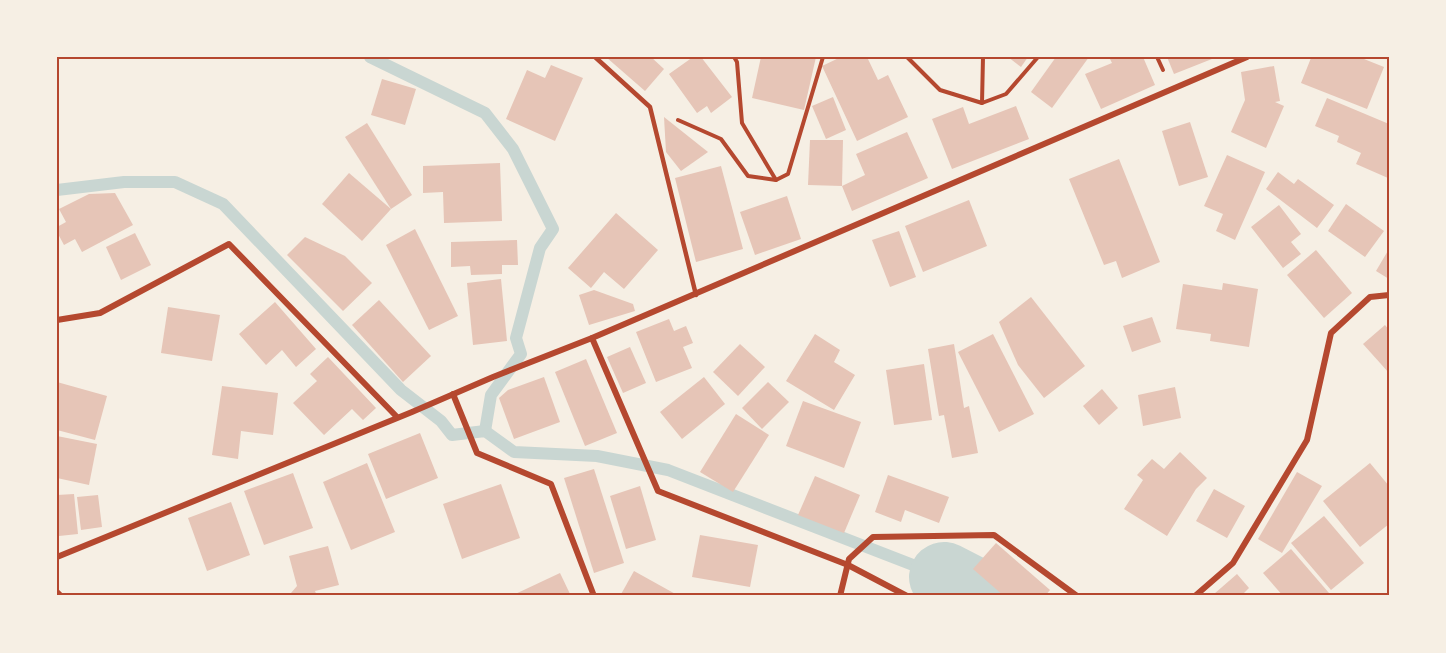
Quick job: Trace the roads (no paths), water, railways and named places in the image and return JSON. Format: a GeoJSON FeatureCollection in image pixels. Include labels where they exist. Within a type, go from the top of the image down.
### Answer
{"type":"FeatureCollection","features":[{"type":"Feature","properties":{"kind":"street"},"geometry":{"type":"LineString","coordinates":[[57,557],[696,295],[1247,57]]}},
{"type":"Feature","properties":{"kind":"street"},"geometry":{"type":"LineString","coordinates":[[57,320],[100,313],[229,244],[397,417]]}},
{"type":"Feature","properties":{"kind":"street"},"geometry":{"type":"LineString","coordinates":[[1195,596],[1233,562],[1307,440],[1331,333],[1370,297],[1389,295]]}},
{"type":"Feature","properties":{"kind":"street"},"geometry":{"type":"LineString","coordinates":[[592,338],[658,491],[848,562],[907,596]]}},
{"type":"Feature","properties":{"kind":"street"},"geometry":{"type":"LineString","coordinates":[[453,394],[477,453],[551,484],[594,596]]}},
{"type":"Feature","properties":{"kind":"street"},"geometry":{"type":"LineString","coordinates":[[840,596],[848,562],[873,537],[994,535],[1077,596]]}},
{"type":"Feature","properties":{"kind":"street"},"geometry":{"type":"LineString","coordinates":[[57,592],[62,596]]}},
{"type":"Feature","properties":{"kind":"lane"},"geometry":{"type":"LineString","coordinates":[[595,57],[650,107],[696,295]]}},
{"type":"Feature","properties":{"kind":"waterway"},"geometry":{"type":"LineString","coordinates":[[370,57],[485,113],[513,149],[553,229],[540,248],[516,338],[521,354],[491,395],[485,431]]}},
{"type":"Feature","properties":{"kind":"waterway"},"geometry":{"type":"LineString","coordinates":[[57,190],[124,182],[175,182],[223,204],[401,390],[441,421],[452,435],[485,431],[514,452],[597,456],[668,470],[944,577]]}},
{"type":"Feature","properties":{"kind":"waterway"},"geometry":{"type":"LineString","coordinates":[[944,577],[981,596]]}}]}
